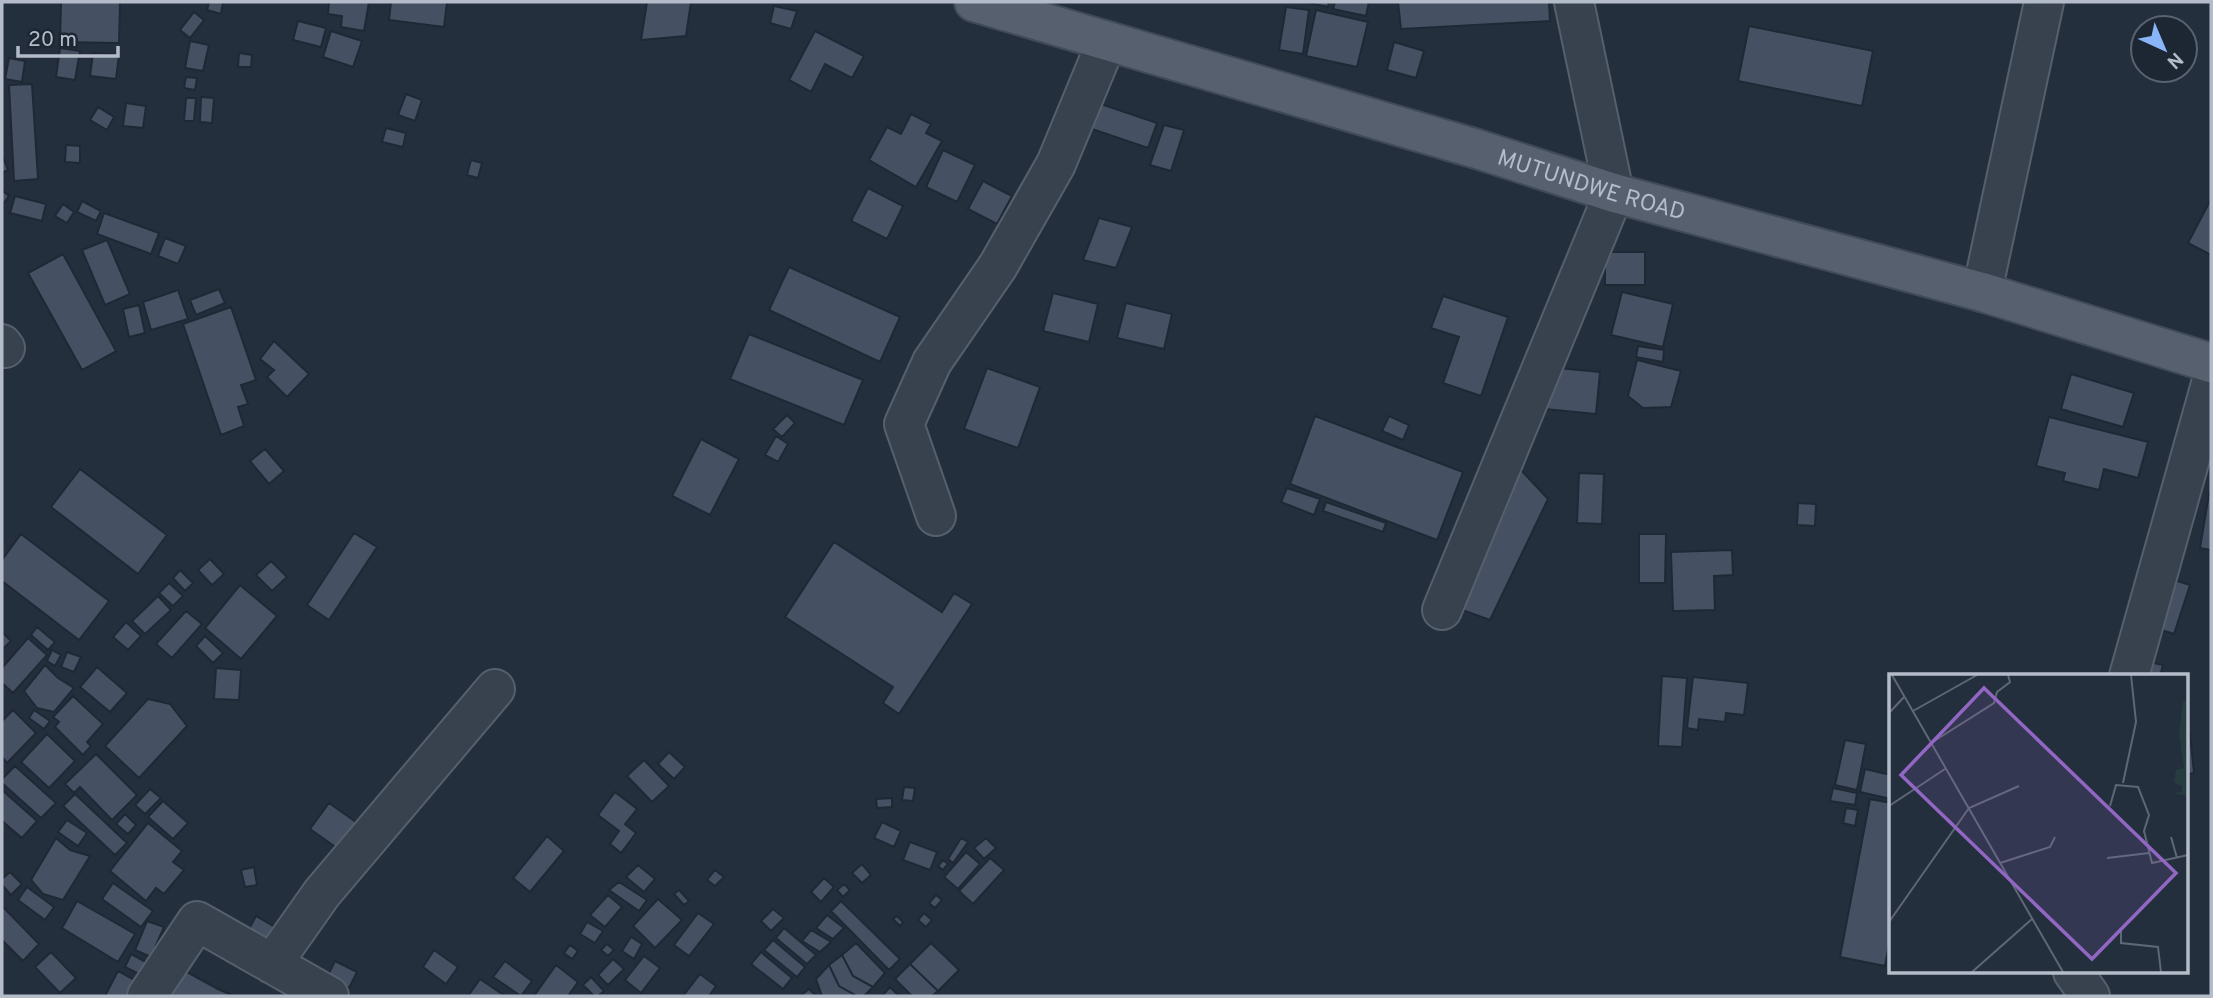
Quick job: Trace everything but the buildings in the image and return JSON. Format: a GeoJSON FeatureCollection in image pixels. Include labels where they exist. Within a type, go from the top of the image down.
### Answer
{"type":"FeatureCollection","features":[{"type":"Feature","properties":{"kind":"main road","name":"MUTUNDWE ROAD"},"geometry":{"type":"LineString","coordinates":[[974,2],[1477,149],[1614,193],[1982,292],[2211,363]]}},
{"type":"Feature","properties":{"kind":"street"},"geometry":{"type":"LineString","coordinates":[[1441,610],[1614,193],[1574,2]]}},
{"type":"Feature","properties":{"kind":"street"},"geometry":{"type":"LineString","coordinates":[[1982,292],[2044,2]]}},
{"type":"Feature","properties":{"kind":"street"},"geometry":{"type":"LineString","coordinates":[[936,516],[904,424],[932,362],[998,266],[1056,164],[1107,41]]}},
{"type":"Feature","properties":{"kind":"street"},"geometry":{"type":"LineString","coordinates":[[2130,674],[2211,384]]}},
{"type":"Feature","properties":{"kind":"street"},"geometry":{"type":"LineString","coordinates":[[272,964],[322,893],[495,689]]}},
{"type":"Feature","properties":{"kind":"street"},"geometry":{"type":"LineString","coordinates":[[147,996],[197,920],[329,996]]}},
{"type":"Feature","properties":{"kind":"street"},"geometry":{"type":"LineString","coordinates":[[2074,974],[2090,996]]}}]}
